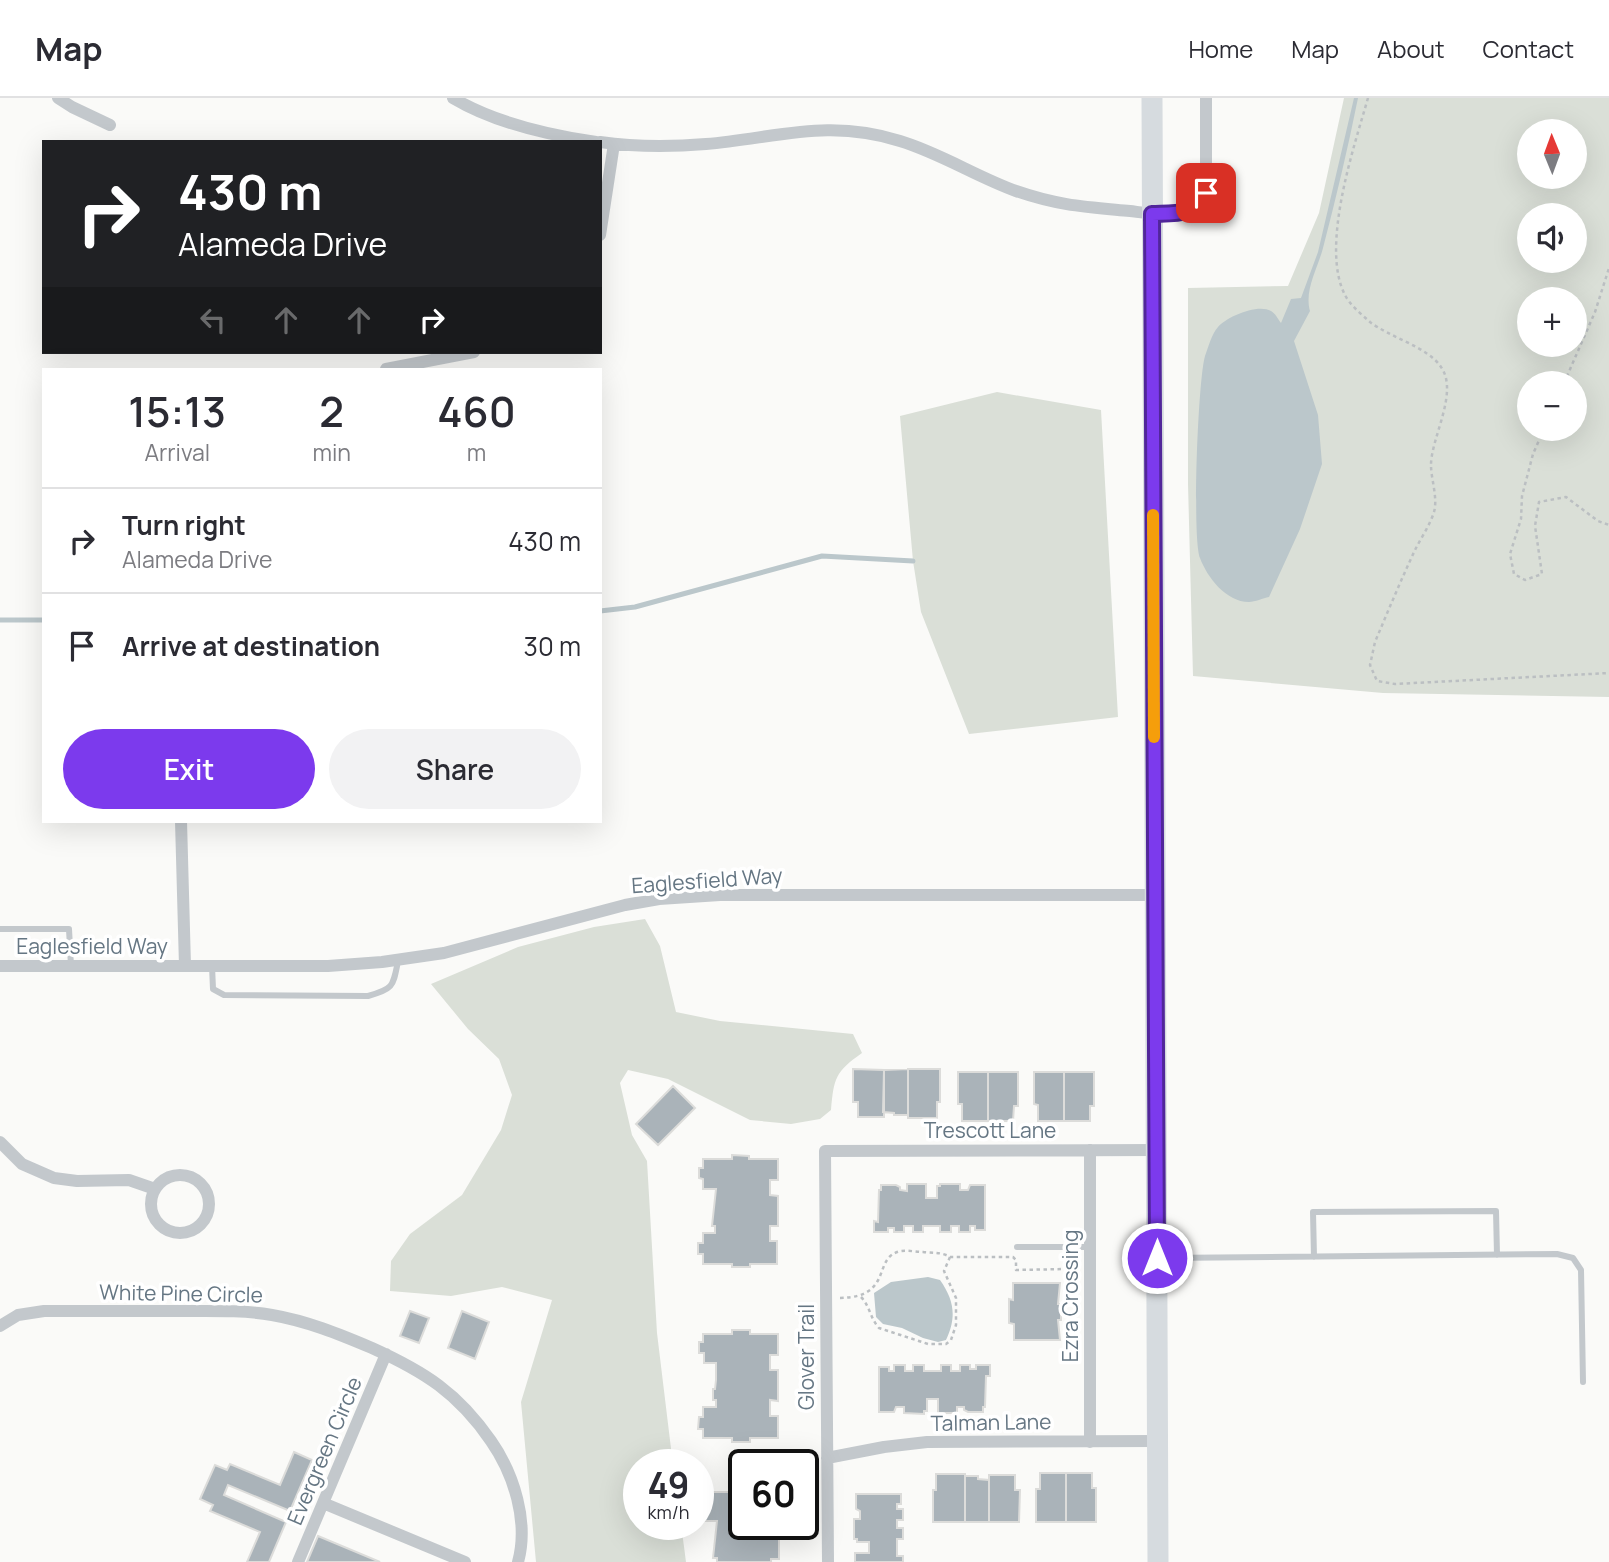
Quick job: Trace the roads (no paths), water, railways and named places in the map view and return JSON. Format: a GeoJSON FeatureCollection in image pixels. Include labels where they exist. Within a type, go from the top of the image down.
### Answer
{"type":"FeatureCollection","features":[{"type":"Feature","properties":{"kind":"main road"},"geometry":{"type":"LineString","coordinates":[[1152,98],[1158,1562]]}},
{"type":"Feature","properties":{"kind":"street"},"geometry":{"type":"LineString","coordinates":[[58,98],[110,125]]}},
{"type":"Feature","properties":{"kind":"street"},"geometry":{"type":"LineString","coordinates":[[453,98],[511,122],[588,140]]}},
{"type":"Feature","properties":{"kind":"street"},"geometry":{"type":"LineString","coordinates":[[602,142],[706,144],[823,129],[864,131],[902,141],[1005,186],[1060,204],[1152,214],[1194,209],[1204,199],[1207,185],[1206,98]]}},
{"type":"Feature","properties":{"kind":"street"},"geometry":{"type":"LineString","coordinates":[[602,227],[614,144]]}},
{"type":"Feature","properties":{"kind":"street"},"geometry":{"type":"LineString","coordinates":[[391,368],[464,354]]}},
{"type":"Feature","properties":{"kind":"street","name":"Eaglesfield Way"},"geometry":{"type":"LineString","coordinates":[[181,823],[185,966]]}},
{"type":"Feature","properties":{"kind":"street","name":"Eaglesfield Way"},"geometry":{"type":"LineString","coordinates":[[0,967],[328,966],[398,960],[469,947],[625,905],[659,899],[720,895],[1154,895]]}},
{"type":"Feature","properties":{"kind":"street"},"geometry":{"type":"LineString","coordinates":[[0,1142],[22,1164],[54,1178],[77,1181],[129,1180],[155,1189]]}},
{"type":"Feature","properties":{"kind":"street","name":"Ezra Crossing"},"geometry":{"type":"LineString","coordinates":[[1090,1150],[1090,1442]]}},
{"type":"Feature","properties":{"kind":"street","name":"Trescott Lane"},"geometry":{"type":"LineString","coordinates":[[825,1151],[1157,1150]]}},
{"type":"Feature","properties":{"kind":"street","name":"Glover Trail"},"geometry":{"type":"LineString","coordinates":[[825,1151],[828,1562]]}},
{"type":"Feature","properties":{"kind":"street"},"geometry":{"type":"LineString","coordinates":[[187,1176],[196,1180],[207,1195],[207,1213],[202,1222],[186,1232],[177,1232],[160,1224],[151,1208],[155,1189],[169,1177],[187,1176]]}},
{"type":"Feature","properties":{"kind":"street","name":"White Pine Circle"},"geometry":{"type":"LineString","coordinates":[[0,1326],[19,1315],[44,1311],[233,1311],[270,1314],[303,1321],[386,1354],[438,1383],[461,1404],[497,1449],[506,1465],[516,1496],[520,1527],[518,1562]]}},
{"type":"Feature","properties":{"kind":"street","name":"Evergreen Circle"},"geometry":{"type":"LineString","coordinates":[[299,1562],[386,1354]]}},
{"type":"Feature","properties":{"kind":"street","name":"Talman Lane"},"geometry":{"type":"LineString","coordinates":[[827,1458],[927,1442],[1157,1441]]}},
{"type":"Feature","properties":{"kind":"street"},"geometry":{"type":"LineString","coordinates":[[324,1503],[465,1562]]}},
{"type":"Feature","properties":{"kind":"lane"},"geometry":{"type":"LineString","coordinates":[[0,929],[69,929],[71,966]]}},
{"type":"Feature","properties":{"kind":"lane"},"geometry":{"type":"LineString","coordinates":[[212,966],[213,989],[224,995],[368,996],[387,991],[394,983],[398,960]]}},
{"type":"Feature","properties":{"kind":"lane"},"geometry":{"type":"LineString","coordinates":[[1314,1256],[1313,1212],[1496,1211],[1497,1255]]}},
{"type":"Feature","properties":{"kind":"lane"},"geometry":{"type":"LineString","coordinates":[[1017,1247],[1090,1247]]}},
{"type":"Feature","properties":{"kind":"lane"},"geometry":{"type":"LineString","coordinates":[[1157,1258],[1557,1254],[1573,1258],[1581,1270],[1583,1382]]}},
{"type":"Feature","properties":{"kind":"waterway"},"geometry":{"type":"LineString","coordinates":[[602,611],[635,607],[822,556],[913,561]]}},
{"type":"Feature","properties":{"kind":"waterway"},"geometry":{"type":"LineString","coordinates":[[0,620],[42,620]]}}]}
